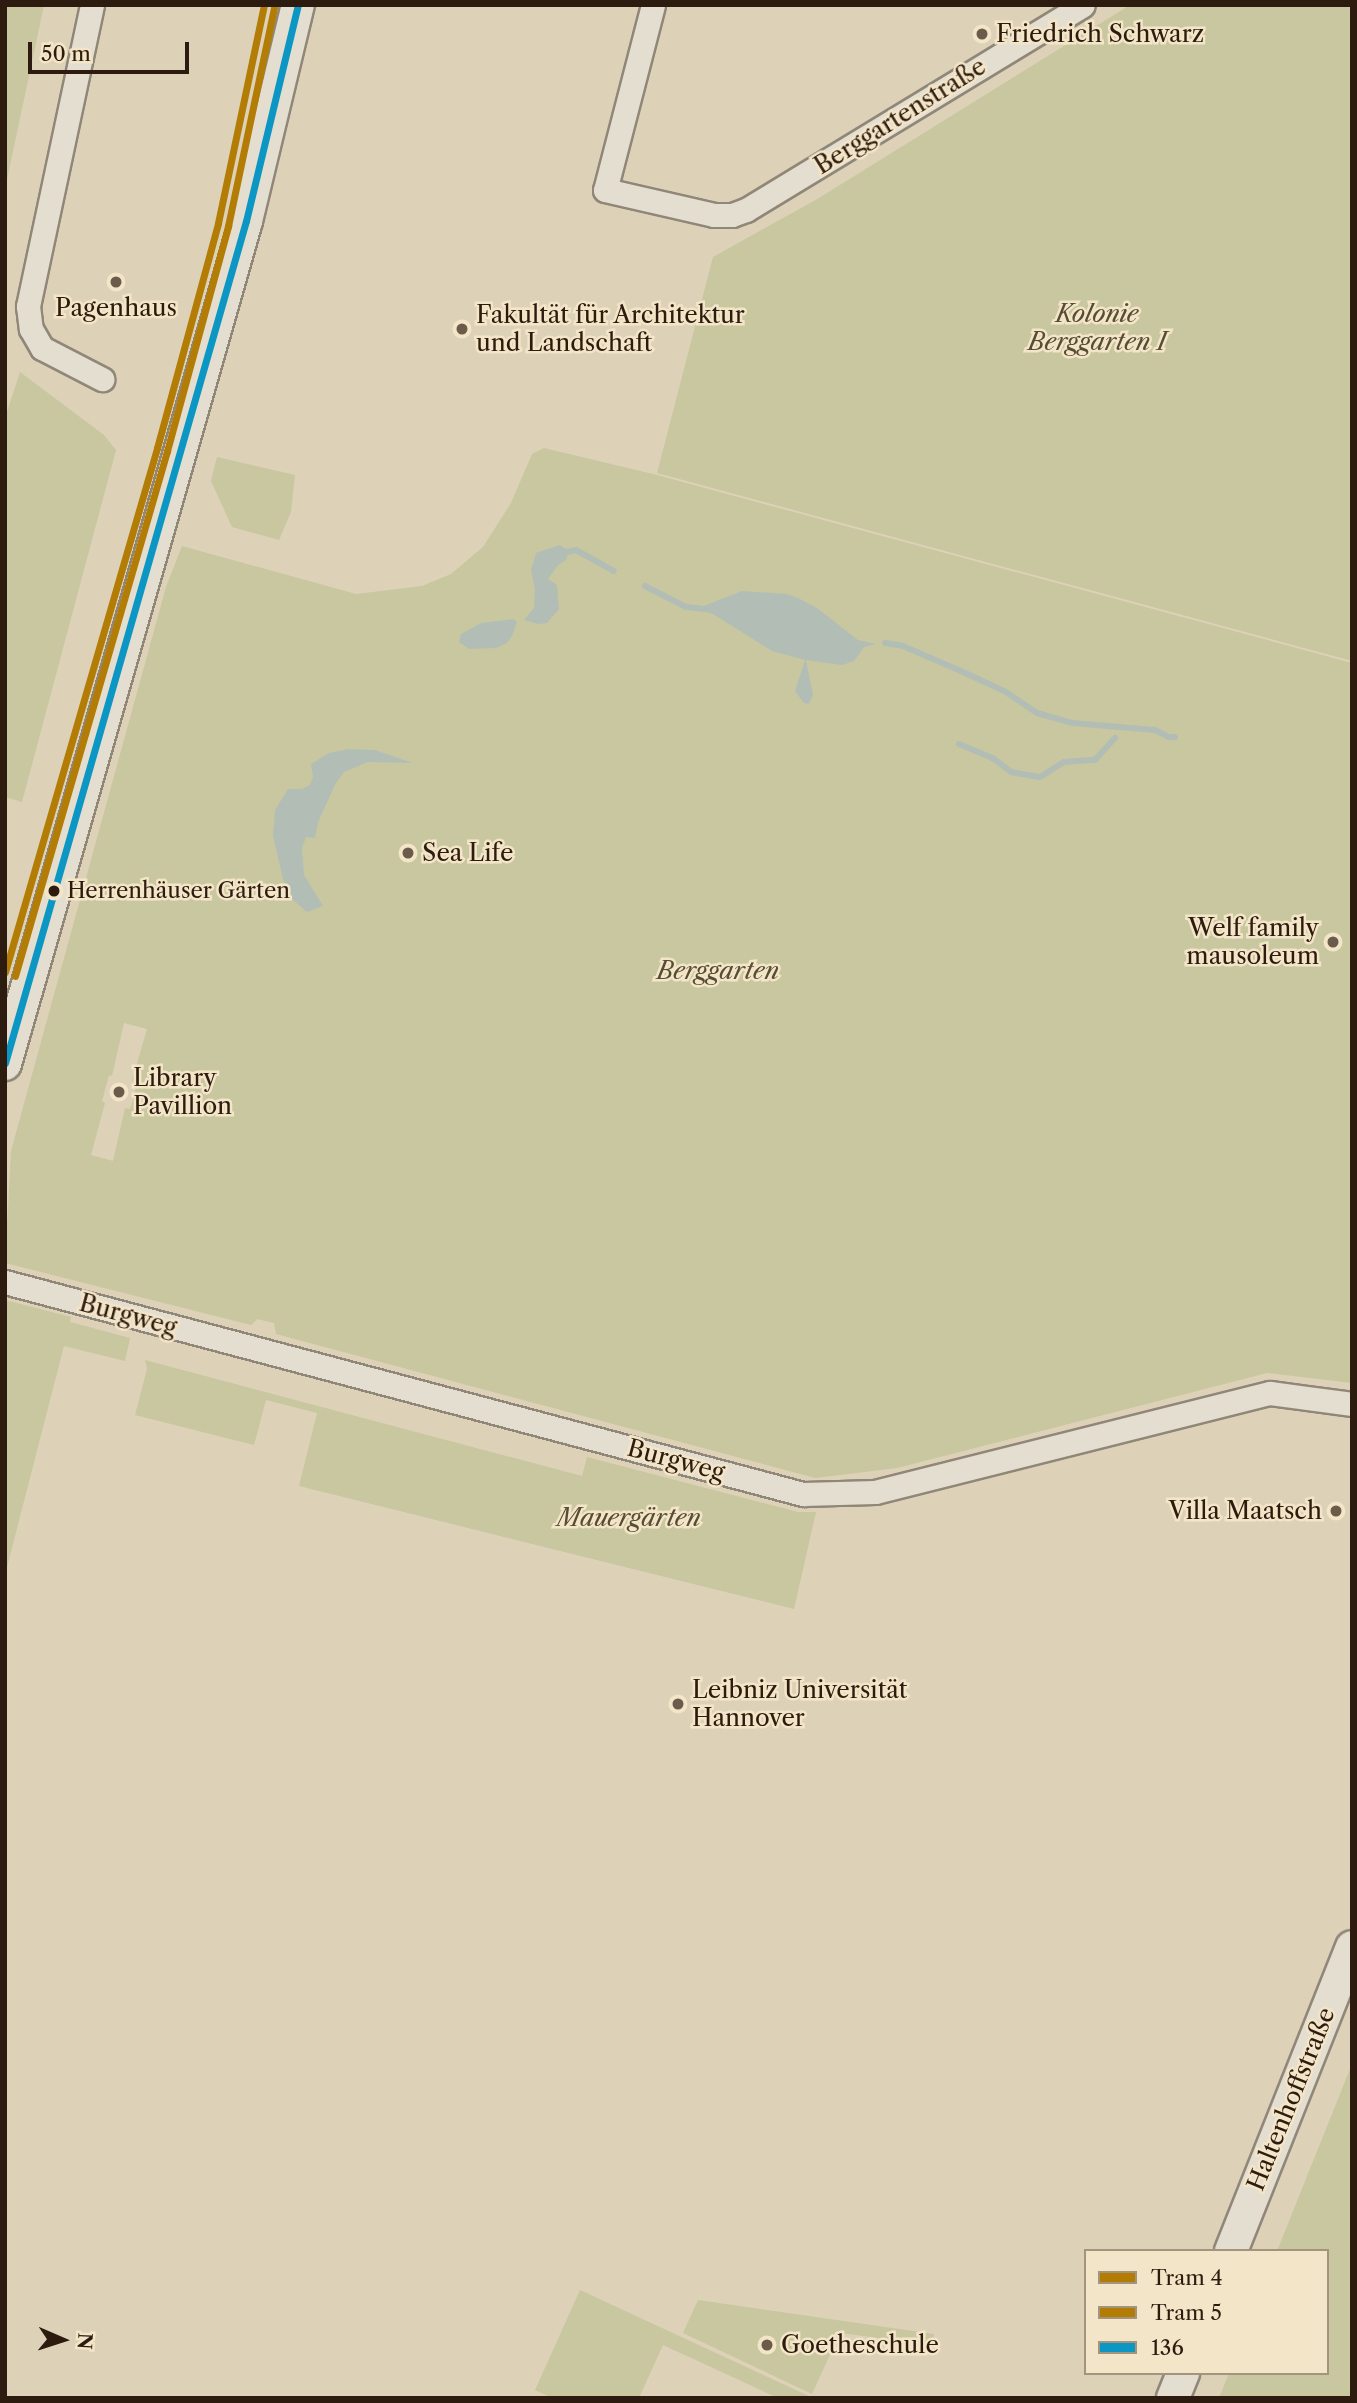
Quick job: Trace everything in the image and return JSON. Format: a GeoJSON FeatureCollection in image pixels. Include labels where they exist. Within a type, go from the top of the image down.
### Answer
{"type":"FeatureCollection","features":[{"type":"Feature","properties":{"kind":"street"},"geometry":{"type":"LineString","coordinates":[[92,5],[28,306],[31,329],[42,348],[102,379]]}},
{"type":"Feature","properties":{"kind":"street"},"geometry":{"type":"LineString","coordinates":[[5,1064],[246,220],[298,5]]}},
{"type":"Feature","properties":{"kind":"street","name":"Berggartenstraße"},"geometry":{"type":"LineString","coordinates":[[653,5],[605,190],[713,215],[732,215],[747,210],[1083,5]]}},
{"type":"Feature","properties":{"kind":"street","name":"Burgweg"},"geometry":{"type":"LineString","coordinates":[[5,1282],[803,1494],[875,1492],[1270,1393],[1352,1404]]}},
{"type":"Feature","properties":{"kind":"street","name":"Haltenhoffstraße"},"geometry":{"type":"LineString","coordinates":[[1232,2249],[1352,1947]]}},
{"type":"Feature","properties":{"kind":"street"},"geometry":{"type":"LineString","coordinates":[[1173,2398],[1182,2375]]}},
{"type":"Feature","properties":{"kind":"green space"},"geometry":{"type":"Polygon","coordinates":[[[5,5],[44,5],[5,189],[5,5]]]}},
{"type":"Feature","properties":{"kind":"green space","name":"Kolonie Berggarten I"},"geometry":{"type":"Polygon","coordinates":[[[1130,5],[1352,5],[1352,661],[657,473],[713,257],[819,198],[1130,5]]]}},
{"type":"Feature","properties":{"kind":"green space"},"geometry":{"type":"Polygon","coordinates":[[[20,372],[104,435],[116,450],[22,802],[5,797],[5,418],[20,372]]]}},
{"type":"Feature","properties":{"kind":"green space","name":"Berggarten"},"geometry":{"type":"Polygon","coordinates":[[[544,448],[657,475],[1352,663],[1352,1383],[1267,1373],[897,1468],[815,1478],[276,1334],[274,1323],[257,1319],[251,1325],[5,1263],[11,1151],[166,587],[182,546],[356,594],[422,586],[451,574],[483,547],[511,503],[532,454],[544,448]],[[124,1023],[112,1076],[109,1075],[102,1101],[105,1103],[91,1155],[113,1161],[125,1108],[130,1109],[134,1096],[137,1083],[132,1081],[147,1029],[124,1023]]]}},
{"type":"Feature","properties":{"kind":"green space"},"geometry":{"type":"Polygon","coordinates":[[[217,457],[295,475],[291,512],[279,540],[232,527],[211,481],[217,457]]]}},
{"type":"Feature","properties":{"kind":"green space"},"geometry":{"type":"Polygon","coordinates":[[[5,1300],[71,1317],[70,1322],[130,1338],[125,1361],[64,1346],[5,1575],[5,1300]]]}},
{"type":"Feature","properties":{"kind":"green space","name":"Mauergärten"},"geometry":{"type":"Polygon","coordinates":[[[145,1360],[582,1476],[587,1457],[798,1512],[816,1512],[794,1609],[299,1486],[317,1413],[266,1400],[254,1445],[135,1415],[147,1369],[145,1360]]]}},
{"type":"Feature","properties":{"kind":"green space"},"geometry":{"type":"Polygon","coordinates":[[[1352,2064],[1352,2398],[1219,2398],[1228,2375],[1329,2375],[1329,2249],[1278,2249],[1352,2064]]]}},
{"type":"Feature","properties":{"kind":"green space"},"geometry":{"type":"Polygon","coordinates":[[[580,2290],[813,2398],[778,2398],[663,2345],[639,2398],[552,2398],[535,2390],[580,2290]]]}},
{"type":"Feature","properties":{"kind":"green space"},"geometry":{"type":"Polygon","coordinates":[[[698,2300],[934,2334],[933,2345],[840,2333],[812,2394],[683,2333],[698,2300]]]}},
{"type":"Feature","properties":{"kind":"shaded area"},"geometry":{"type":"Polygon","coordinates":[[[560,545],[569,551],[566,560],[558,565],[548,579],[557,585],[559,609],[547,623],[538,624],[524,620],[534,608],[535,590],[531,570],[536,553],[560,545]]]}},
{"type":"Feature","properties":{"kind":"shaded area"},"geometry":{"type":"Polygon","coordinates":[[[742,591],[787,594],[798,598],[817,608],[858,640],[876,644],[864,647],[854,661],[842,665],[806,660],[813,695],[809,704],[804,703],[795,691],[805,660],[772,651],[713,614],[696,609],[742,591]]]}},
{"type":"Feature","properties":{"kind":"shaded area"},"geometry":{"type":"Polygon","coordinates":[[[513,619],[517,622],[512,636],[507,643],[496,648],[469,649],[459,642],[461,634],[481,623],[513,619]]]}},
{"type":"Feature","properties":{"kind":"shaded area"},"geometry":{"type":"Polygon","coordinates":[[[348,749],[375,750],[413,763],[368,762],[344,772],[336,783],[318,822],[315,838],[306,837],[302,848],[304,875],[323,906],[307,912],[292,899],[283,879],[273,836],[275,810],[288,789],[302,789],[310,785],[313,777],[311,764],[329,753],[348,749]]]}},
{"type":"Feature","properties":{"kind":"waterway"},"geometry":{"type":"LineString","coordinates":[[562,553],[576,550],[614,571]]}},
{"type":"Feature","properties":{"kind":"waterway"},"geometry":{"type":"LineString","coordinates":[[645,586],[686,607],[704,609]]}},
{"type":"Feature","properties":{"kind":"waterway"},"geometry":{"type":"LineString","coordinates":[[885,643],[903,646],[961,671],[1006,692],[1037,713],[1073,723],[1155,730],[1175,737]]}},
{"type":"Feature","properties":{"kind":"waterway"},"geometry":{"type":"LineString","coordinates":[[959,744],[994,759],[1011,772],[1040,777],[1064,762],[1095,760],[1115,738]]}},
{"type":"Feature","properties":{"kind":"tram line","name":"4"},"geometry":{"type":"LineString","coordinates":[[5,972],[157,448],[218,223],[264,5]]}},
{"type":"Feature","properties":{"kind":"tram line","name":"5"},"geometry":{"type":"LineString","coordinates":[[15,976],[167,451],[228,226],[274,7]]}},
{"type":"Feature","properties":{"kind":"transit line","name":"136"},"geometry":{"type":"LineString","coordinates":[[5,1063],[246,221],[298,5]]}},
{"type":"Feature","properties":{"kind":"place","name":"Friedrich Schwarz"},"geometry":{"type":"Point","coordinates":[982,34]}},
{"type":"Feature","properties":{"kind":"place","name":"Pagenhaus"},"geometry":{"type":"Point","coordinates":[116,282]}},
{"type":"Feature","properties":{"kind":"place","name":"Fakultät für Architektur und Landschaft"},"geometry":{"type":"Point","coordinates":[462,329]}},
{"type":"Feature","properties":{"kind":"place","name":"Sea Life"},"geometry":{"type":"Point","coordinates":[408,853]}},
{"type":"Feature","properties":{"kind":"place","name":"Herrenhäuser Gärten"},"geometry":{"type":"Point","coordinates":[54,891]}},
{"type":"Feature","properties":{"kind":"place","name":"Welf family mausoleum"},"geometry":{"type":"Point","coordinates":[1333,942]}},
{"type":"Feature","properties":{"kind":"place","name":"Library Pavillion"},"geometry":{"type":"Point","coordinates":[119,1092]}},
{"type":"Feature","properties":{"kind":"place","name":"Villa Maatsch"},"geometry":{"type":"Point","coordinates":[1336,1511]}},
{"type":"Feature","properties":{"kind":"place","name":"Leibniz Universität Hannover"},"geometry":{"type":"Point","coordinates":[678,1704]}},
{"type":"Feature","properties":{"kind":"place","name":"Goetheschule"},"geometry":{"type":"Point","coordinates":[767,2345]}}]}
